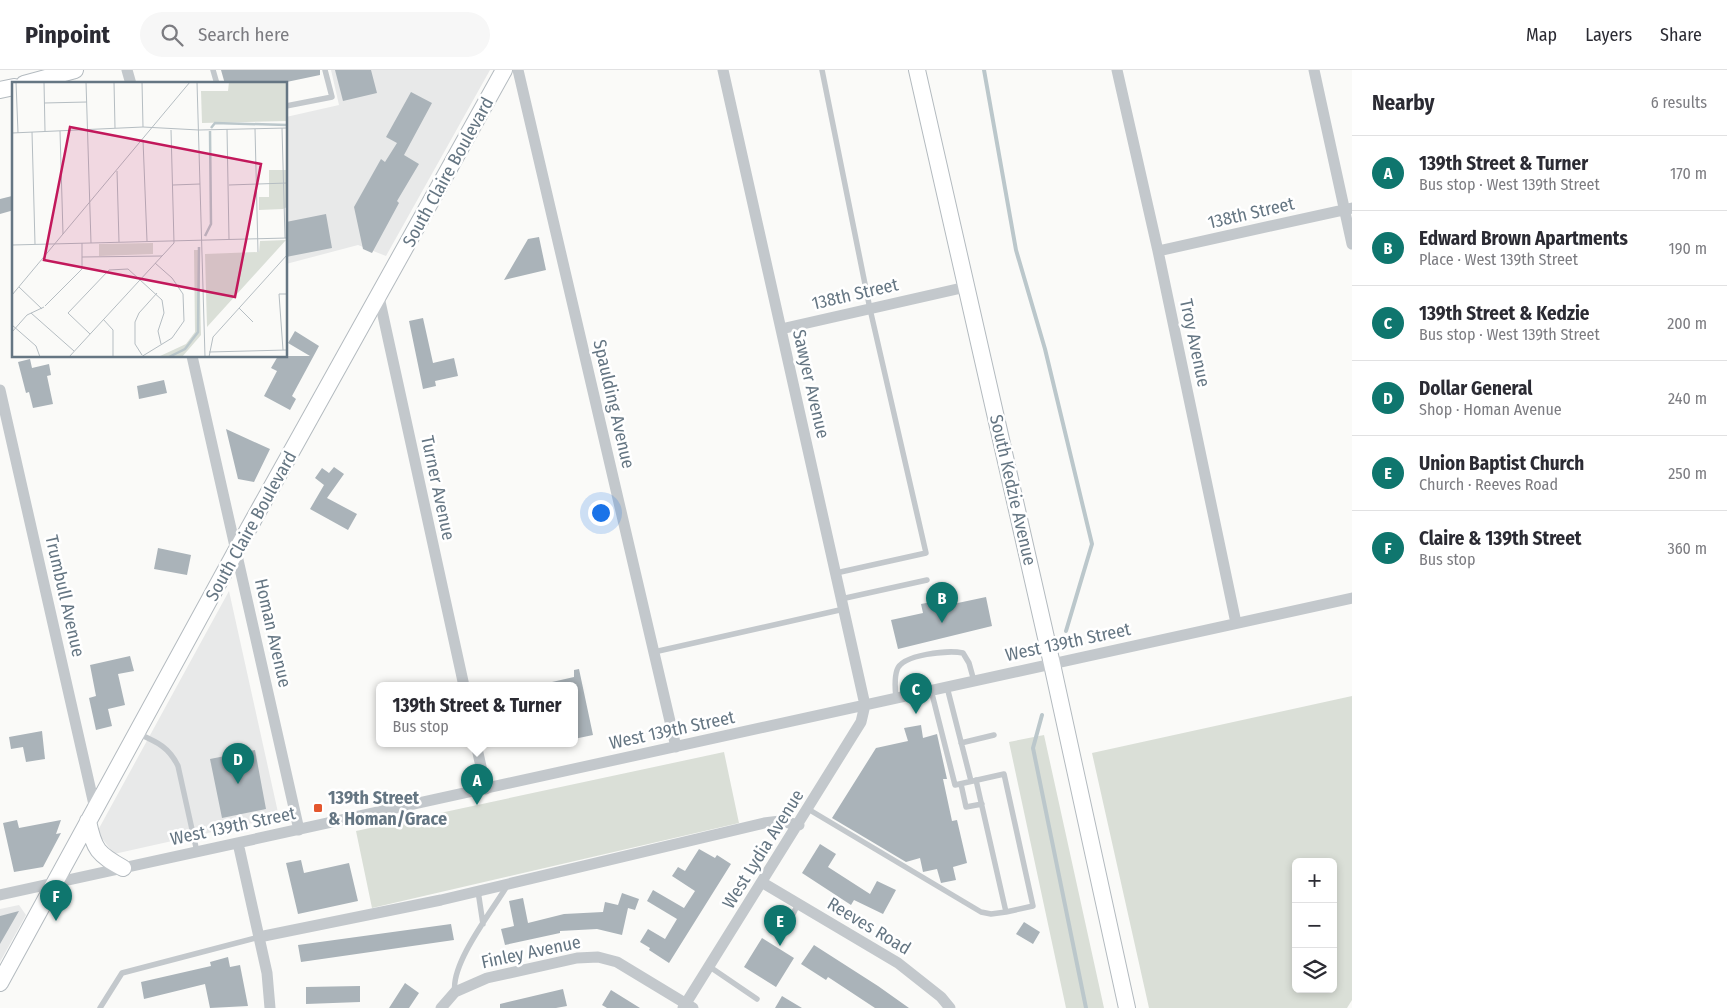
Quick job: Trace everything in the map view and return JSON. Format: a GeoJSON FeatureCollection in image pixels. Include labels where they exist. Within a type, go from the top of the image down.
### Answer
{"type":"FeatureCollection","features":[{"type":"Feature","properties":{"kind":"street"},"geometry":{"type":"LineString","coordinates":[[31,82],[75,70]]}},
{"type":"Feature","properties":{"kind":"street","name":"South Claire Boulevard"},"geometry":{"type":"LineString","coordinates":[[0,983],[236,551],[504,70]]}},
{"type":"Feature","properties":{"kind":"street","name":"Spaulding Avenue"},"geometry":{"type":"LineString","coordinates":[[518,70],[676,747]]}},
{"type":"Feature","properties":{"kind":"street","name":"Sawyer Avenue"},"geometry":{"type":"LineString","coordinates":[[723,70],[865,705]]}},
{"type":"Feature","properties":{"kind":"street","name":"South Kedzie Avenue"},"geometry":{"type":"LineString","coordinates":[[917,70],[1052,664],[1127,1008]]}},
{"type":"Feature","properties":{"kind":"street","name":"Troy Avenue"},"geometry":{"type":"LineString","coordinates":[[1117,70],[1158,252],[1236,623]]}},
{"type":"Feature","properties":{"kind":"street"},"geometry":{"type":"LineString","coordinates":[[1314,70],[1348,209],[1352,244]]}},
{"type":"Feature","properties":{"kind":"street","name":"138th Street"},"geometry":{"type":"LineString","coordinates":[[1158,252],[1348,209]]}},
{"type":"Feature","properties":{"kind":"street","name":"138th Street"},"geometry":{"type":"LineString","coordinates":[[781,329],[966,287]]}},
{"type":"Feature","properties":{"kind":"street","name":"Turner Avenue"},"geometry":{"type":"LineString","coordinates":[[379,297],[463,682]]}},
{"type":"Feature","properties":{"kind":"street","name":"Homan Avenue"},"geometry":{"type":"LineString","coordinates":[[192,358],[299,830]]}},
{"type":"Feature","properties":{"kind":"street","name":"Trumbull Avenue"},"geometry":{"type":"LineString","coordinates":[[0,390],[92,815]]}},
{"type":"Feature","properties":{"kind":"street","name":"West 139th Street"},"geometry":{"type":"LineString","coordinates":[[0,895],[1352,598]]}},
{"type":"Feature","properties":{"kind":"street","name":"West Lydia Avenue"},"geometry":{"type":"LineString","coordinates":[[688,1007],[710,967],[861,722],[865,705]]}},
{"type":"Feature","properties":{"kind":"street"},"geometry":{"type":"LineString","coordinates":[[477,747],[486,789]]}},
{"type":"Feature","properties":{"kind":"street"},"geometry":{"type":"LineString","coordinates":[[92,815],[94,846],[100,854],[123,868]]}},
{"type":"Feature","properties":{"kind":"street"},"geometry":{"type":"LineString","coordinates":[[259,937],[478,891],[764,823],[780,821],[799,825]]}},
{"type":"Feature","properties":{"kind":"street"},"geometry":{"type":"LineString","coordinates":[[238,843],[267,973],[270,1008]]}},
{"type":"Feature","properties":{"kind":"street","name":"Reeves Road"},"geometry":{"type":"LineString","coordinates":[[763,883],[898,963],[941,997],[950,1008]]}},
{"type":"Feature","properties":{"kind":"street","name":"Finley Avenue"},"geometry":{"type":"LineString","coordinates":[[441,1008],[455,992],[487,978],[577,958],[598,957],[616,962],[688,1007]]}},
{"type":"Feature","properties":{"kind":"lane"},"geometry":{"type":"LineString","coordinates":[[288,106],[332,97],[325,70]]}},
{"type":"Feature","properties":{"kind":"lane"},"geometry":{"type":"LineString","coordinates":[[822,70],[870,309],[926,552],[836,573]]}},
{"type":"Feature","properties":{"kind":"lane"},"geometry":{"type":"LineString","coordinates":[[654,652],[843,604],[927,580]]}},
{"type":"Feature","properties":{"kind":"lane"},"geometry":{"type":"LineString","coordinates":[[896,698],[897,669],[904,661],[940,652],[952,651],[963,653],[969,663],[974,681]]}},
{"type":"Feature","properties":{"kind":"lane"},"geometry":{"type":"LineString","coordinates":[[947,687],[962,743],[982,804],[1006,912]]}},
{"type":"Feature","properties":{"kind":"lane"},"geometry":{"type":"LineString","coordinates":[[932,690],[966,807],[982,804]]}},
{"type":"Feature","properties":{"kind":"lane"},"geometry":{"type":"LineString","coordinates":[[137,733],[162,744],[172,753],[178,766],[197,852]]}},
{"type":"Feature","properties":{"kind":"lane"},"geometry":{"type":"LineString","coordinates":[[962,743],[994,735]]}},
{"type":"Feature","properties":{"kind":"lane"},"geometry":{"type":"LineString","coordinates":[[808,809],[981,912],[990,914],[1033,906],[1004,774],[958,784]]}},
{"type":"Feature","properties":{"kind":"lane"},"geometry":{"type":"LineString","coordinates":[[455,992],[453,982],[456,972],[508,884]]}},
{"type":"Feature","properties":{"kind":"lane"},"geometry":{"type":"LineString","coordinates":[[478,891],[483,924]]}},
{"type":"Feature","properties":{"kind":"lane"},"geometry":{"type":"LineString","coordinates":[[785,930],[798,904]]}},
{"type":"Feature","properties":{"kind":"lane"},"geometry":{"type":"LineString","coordinates":[[100,1008],[122,973],[259,937]]}},
{"type":"Feature","properties":{"kind":"lane"},"geometry":{"type":"LineString","coordinates":[[710,967],[756,999]]}},
{"type":"Feature","properties":{"kind":"shaded area"},"geometry":{"type":"Polygon","coordinates":[[[331,70],[490,70],[386,256],[358,245],[288,263],[288,117],[339,105],[331,70]]]}},
{"type":"Feature","properties":{"kind":"shaded area"},"geometry":{"type":"Polygon","coordinates":[[[229,591],[279,817],[114,854],[97,832],[229,591]]]}},
{"type":"Feature","properties":{"kind":"shaded area"},"geometry":{"type":"Polygon","coordinates":[[[1352,696],[1352,1000],[1347,1008],[1149,1008],[1092,753],[1352,696]]]}},
{"type":"Feature","properties":{"kind":"shaded area"},"geometry":{"type":"Polygon","coordinates":[[[1044,735],[1104,1008],[1066,1008],[1009,742],[1044,735]]]}},
{"type":"Feature","properties":{"kind":"shaded area"},"geometry":{"type":"Polygon","coordinates":[[[724,752],[739,823],[372,908],[356,831],[724,752]]]}},
{"type":"Feature","properties":{"kind":"shaded area"},"geometry":{"type":"Polygon","coordinates":[[[19,905],[26,915],[0,962],[0,909],[19,905]]]}},
{"type":"Feature","properties":{"kind":"building"},"geometry":{"type":"Polygon","coordinates":[[[221,70],[320,70],[320,75],[287,82],[224,82],[221,70]]]}},
{"type":"Feature","properties":{"kind":"building"},"geometry":{"type":"Polygon","coordinates":[[[335,70],[371,70],[377,93],[343,101],[335,70]]]}},
{"type":"Feature","properties":{"kind":"building"},"geometry":{"type":"Polygon","coordinates":[[[411,92],[432,103],[404,155],[419,164],[397,201],[399,203],[372,253],[363,249],[354,207],[381,159],[385,162],[397,143],[386,137],[411,92]]]}},
{"type":"Feature","properties":{"kind":"building"},"geometry":{"type":"Polygon","coordinates":[[[12,196],[12,211],[0,214],[0,199],[12,196]]]}},
{"type":"Feature","properties":{"kind":"building"},"geometry":{"type":"Polygon","coordinates":[[[326,214],[332,248],[288,257],[288,222],[326,214]]]}},
{"type":"Feature","properties":{"kind":"building"},"geometry":{"type":"Polygon","coordinates":[[[539,237],[546,270],[504,280],[528,239],[539,237]]]}},
{"type":"Feature","properties":{"kind":"building"},"geometry":{"type":"Polygon","coordinates":[[[423,318],[433,363],[454,358],[458,376],[435,381],[436,386],[423,389],[409,321],[423,318]]]}},
{"type":"Feature","properties":{"kind":"building"},"geometry":{"type":"Polygon","coordinates":[[[295,331],[319,346],[292,396],[296,399],[290,410],[264,396],[277,371],[271,368],[277,358],[310,356],[288,343],[295,331]]]}},
{"type":"Feature","properties":{"kind":"building"},"geometry":{"type":"Polygon","coordinates":[[[30,359],[32,368],[49,364],[51,375],[47,376],[53,404],[33,408],[29,392],[26,393],[18,362],[30,359]]]}},
{"type":"Feature","properties":{"kind":"building"},"geometry":{"type":"Polygon","coordinates":[[[164,380],[167,393],[139,399],[137,386],[164,380]]]}},
{"type":"Feature","properties":{"kind":"building"},"geometry":{"type":"Polygon","coordinates":[[[226,429],[270,449],[254,482],[238,479],[226,429]]]}},
{"type":"Feature","properties":{"kind":"building"},"geometry":{"type":"Polygon","coordinates":[[[334,467],[344,474],[327,498],[357,514],[348,530],[310,509],[324,485],[315,478],[322,468],[329,473],[334,467]]]}},
{"type":"Feature","properties":{"kind":"building"},"geometry":{"type":"Polygon","coordinates":[[[158,548],[191,555],[187,575],[154,569],[158,548]]]}},
{"type":"Feature","properties":{"kind":"building"},"geometry":{"type":"Polygon","coordinates":[[[986,597],[992,626],[898,649],[891,620],[923,613],[921,604],[952,598],[953,604],[986,597]]]}},
{"type":"Feature","properties":{"kind":"building"},"geometry":{"type":"Polygon","coordinates":[[[130,656],[134,671],[118,674],[125,705],[108,709],[112,726],[96,730],[89,698],[96,696],[90,665],[130,656]]]}},
{"type":"Feature","properties":{"kind":"building"},"geometry":{"type":"Polygon","coordinates":[[[579,669],[593,735],[578,738],[578,682],[552,682],[574,677],[574,670],[579,669]]]}},
{"type":"Feature","properties":{"kind":"building"},"geometry":{"type":"Polygon","coordinates":[[[921,725],[923,738],[937,734],[947,779],[943,779],[952,821],[957,820],[967,863],[953,867],[956,880],[941,883],[937,869],[923,872],[920,858],[906,862],[832,818],[876,748],[908,741],[904,728],[921,725]]]}},
{"type":"Feature","properties":{"kind":"building"},"geometry":{"type":"Polygon","coordinates":[[[42,731],[45,759],[26,762],[23,747],[11,749],[9,737],[42,731]]]}},
{"type":"Feature","properties":{"kind":"building"},"geometry":{"type":"Polygon","coordinates":[[[255,750],[266,809],[222,818],[210,759],[255,750]]]}},
{"type":"Feature","properties":{"kind":"building"},"geometry":{"type":"Polygon","coordinates":[[[17,820],[19,828],[61,820],[56,834],[61,833],[43,867],[14,872],[3,823],[17,820]]]}},
{"type":"Feature","properties":{"kind":"building"},"geometry":{"type":"Polygon","coordinates":[[[820,844],[836,854],[828,867],[870,894],[877,881],[896,890],[883,914],[854,900],[851,905],[802,873],[820,844]]]}},
{"type":"Feature","properties":{"kind":"building"},"geometry":{"type":"Polygon","coordinates":[[[699,849],[715,858],[717,855],[731,864],[669,963],[640,942],[648,929],[665,939],[677,919],[647,901],[653,890],[684,908],[695,891],[672,876],[678,867],[685,871],[699,849]]]}},
{"type":"Feature","properties":{"kind":"building"},"geometry":{"type":"Polygon","coordinates":[[[301,860],[304,873],[349,863],[358,901],[298,914],[286,863],[301,860]]]}},
{"type":"Feature","properties":{"kind":"building"},"geometry":{"type":"Polygon","coordinates":[[[622,893],[639,899],[635,910],[628,908],[622,935],[597,929],[560,931],[560,933],[505,945],[501,929],[514,926],[509,901],[523,898],[528,923],[564,914],[603,912],[605,902],[618,905],[622,893]]]}},
{"type":"Feature","properties":{"kind":"building"},"geometry":{"type":"Polygon","coordinates":[[[19,911],[0,944],[0,916],[19,911]]]}},
{"type":"Feature","properties":{"kind":"building"},"geometry":{"type":"Polygon","coordinates":[[[1024,922],[1040,932],[1033,944],[1016,934],[1024,922]]]}},
{"type":"Feature","properties":{"kind":"building"},"geometry":{"type":"Polygon","coordinates":[[[451,924],[454,940],[301,962],[298,945],[451,924]]]}},
{"type":"Feature","properties":{"kind":"building"},"geometry":{"type":"Polygon","coordinates":[[[762,938],[794,958],[776,987],[744,967],[762,938]]]}},
{"type":"Feature","properties":{"kind":"building"},"geometry":{"type":"Polygon","coordinates":[[[814,945],[909,1008],[875,1008],[828,977],[826,980],[801,964],[814,945]]]}},
{"type":"Feature","properties":{"kind":"building"},"geometry":{"type":"Polygon","coordinates":[[[228,957],[230,967],[240,965],[248,1006],[210,1008],[205,984],[144,999],[141,982],[211,966],[210,962],[228,957]]]}},
{"type":"Feature","properties":{"kind":"building"},"geometry":{"type":"Polygon","coordinates":[[[405,983],[419,993],[409,1008],[389,1008],[405,983]]]}},
{"type":"Feature","properties":{"kind":"building"},"geometry":{"type":"Polygon","coordinates":[[[360,986],[360,1002],[306,1004],[306,987],[360,986]]]}},
{"type":"Feature","properties":{"kind":"building"},"geometry":{"type":"Polygon","coordinates":[[[563,989],[567,1006],[556,1008],[500,1008],[500,1004],[563,989]]]}},
{"type":"Feature","properties":{"kind":"building"},"geometry":{"type":"Polygon","coordinates":[[[611,990],[640,1008],[607,1008],[602,1005],[611,990]]]}},
{"type":"Feature","properties":{"kind":"building"},"geometry":{"type":"Polygon","coordinates":[[[782,996],[802,1008],[775,1008],[782,996]]]}},
{"type":"Feature","properties":{"kind":"waterway"},"geometry":{"type":"LineString","coordinates":[[984,70],[1016,250],[1045,349],[1092,544],[1066,631]]}},
{"type":"Feature","properties":{"kind":"waterway"},"geometry":{"type":"LineString","coordinates":[[1042,715],[1033,748],[1086,1008]]}},
{"type":"Feature","properties":{"kind":"place","name":"Edward Brown Apartments"},"geometry":{"type":"Point","coordinates":[942,623]}},
{"type":"Feature","properties":{"kind":"place","name":"139th Street & Kedzie"},"geometry":{"type":"Point","coordinates":[916,714]}},
{"type":"Feature","properties":{"kind":"place","name":"Dollar General"},"geometry":{"type":"Point","coordinates":[238,784]}},
{"type":"Feature","properties":{"kind":"place","name":"139th Street & Turner"},"geometry":{"type":"Point","coordinates":[477,805]}},
{"type":"Feature","properties":{"kind":"place","name":"139th Street & Homan/Grace"},"geometry":{"type":"Point","coordinates":[318,808]}},
{"type":"Feature","properties":{"kind":"place","name":"Claire & 139th Street"},"geometry":{"type":"Point","coordinates":[56,921]}},
{"type":"Feature","properties":{"kind":"place","name":"Union Baptist Church"},"geometry":{"type":"Point","coordinates":[780,946]}}]}
